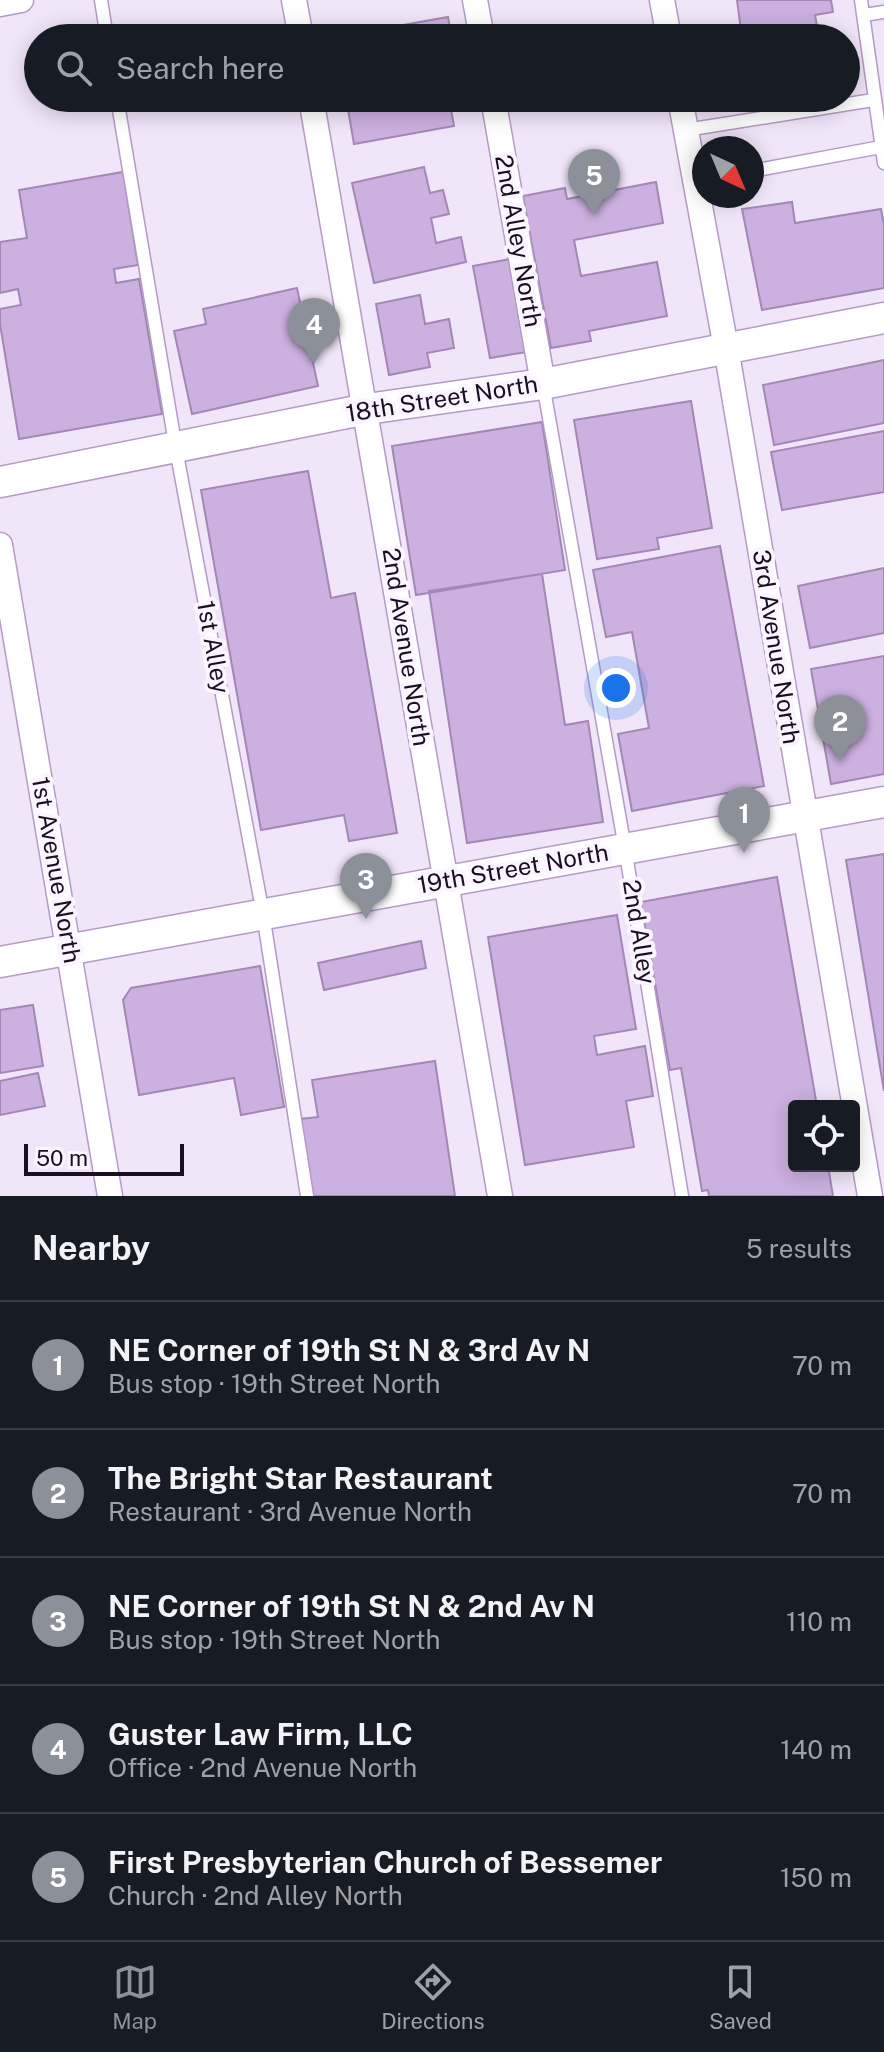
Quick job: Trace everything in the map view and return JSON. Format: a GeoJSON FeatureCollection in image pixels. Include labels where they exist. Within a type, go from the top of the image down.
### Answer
{"type":"FeatureCollection","features":[{"type":"Feature","properties":{"kind":"street"},"geometry":{"type":"LineString","coordinates":[[0,4],[21,0]]}},
{"type":"Feature","properties":{"kind":"street"},"geometry":{"type":"LineString","coordinates":[[294,0],[298,24]]}},
{"type":"Feature","properties":{"kind":"street"},"geometry":{"type":"LineString","coordinates":[[475,0],[479,24]]}},
{"type":"Feature","properties":{"kind":"street"},"geometry":{"type":"LineString","coordinates":[[662,0],[666,24]]}},
{"type":"Feature","properties":{"kind":"street","name":"2nd Avenue North"},"geometry":{"type":"LineString","coordinates":[[314,112],[367,409],[443,881],[500,1196]]}},
{"type":"Feature","properties":{"kind":"street","name":"2nd Alley North"},"geometry":{"type":"LineString","coordinates":[[495,112],[543,384]]}},
{"type":"Feature","properties":{"kind":"street","name":"3rd Avenue North"},"geometry":{"type":"LineString","coordinates":[[683,112],[692,151]]}},
{"type":"Feature","properties":{"kind":"street","name":"3rd Avenue North"},"geometry":{"type":"LineString","coordinates":[[704,208],[870,1196]]}},
{"type":"Feature","properties":{"kind":"street","name":"18th Street North"},"geometry":{"type":"LineString","coordinates":[[0,482],[367,409],[543,384],[884,318]]}},
{"type":"Feature","properties":{"kind":"street","name":"1st Avenue North"},"geometry":{"type":"LineString","coordinates":[[0,545],[110,1196]]}},
{"type":"Feature","properties":{"kind":"street","name":"19th Street North"},"geometry":{"type":"LineString","coordinates":[[0,962],[884,802]]}},
{"type":"Feature","properties":{"kind":"lane"},"geometry":{"type":"LineString","coordinates":[[101,0],[105,24]]}},
{"type":"Feature","properties":{"kind":"lane"},"geometry":{"type":"LineString","coordinates":[[861,0],[884,161]]}},
{"type":"Feature","properties":{"kind":"lane"},"geometry":{"type":"LineString","coordinates":[[864,15],[884,12]]}},
{"type":"Feature","properties":{"kind":"lane"},"geometry":{"type":"LineString","coordinates":[[860,102],[873,100]]}},
{"type":"Feature","properties":{"kind":"lane","name":"1st Alley"},"geometry":{"type":"LineString","coordinates":[[119,112],[176,449],[263,914],[307,1196]]}},
{"type":"Feature","properties":{"kind":"lane"},"geometry":{"type":"LineString","coordinates":[[686,130],[798,112]]}},
{"type":"Feature","properties":{"kind":"lane"},"geometry":{"type":"LineString","coordinates":[[764,169],[881,147]]}},
{"type":"Feature","properties":{"kind":"lane","name":"2nd Alley"},"geometry":{"type":"LineString","coordinates":[[543,384],[625,848],[682,1196]]}},
{"type":"Feature","properties":{"kind":"building"},"geometry":{"type":"Polygon","coordinates":[[[737,0],[831,0],[833,12],[815,15],[817,24],[740,24],[737,0]]]}},
{"type":"Feature","properties":{"kind":"building"},"geometry":{"type":"Polygon","coordinates":[[[448,17],[449,24],[408,24],[448,17]]]}},
{"type":"Feature","properties":{"kind":"building"},"geometry":{"type":"Polygon","coordinates":[[[348,112],[452,112],[454,126],[354,144],[348,112]]]}},
{"type":"Feature","properties":{"kind":"building"},"geometry":{"type":"Polygon","coordinates":[[[424,167],[430,193],[443,190],[449,214],[431,218],[436,243],[461,237],[466,262],[374,283],[352,183],[424,167]]]}},
{"type":"Feature","properties":{"kind":"building"},"geometry":{"type":"Polygon","coordinates":[[[123,172],[138,265],[114,269],[116,283],[139,279],[162,414],[19,439],[0,309],[21,305],[18,289],[0,293],[0,242],[27,238],[19,190],[123,172]]]}},
{"type":"Feature","properties":{"kind":"building"},"geometry":{"type":"Polygon","coordinates":[[[656,182],[663,223],[574,240],[581,276],[657,262],[667,316],[589,331],[591,341],[551,348],[523,196],[565,188],[567,199],[656,182]]]}},
{"type":"Feature","properties":{"kind":"building"},"geometry":{"type":"Polygon","coordinates":[[[792,202],[795,223],[881,209],[884,288],[762,310],[742,209],[792,202]]]}},
{"type":"Feature","properties":{"kind":"building"},"geometry":{"type":"Polygon","coordinates":[[[510,259],[527,352],[490,358],[473,266],[510,259]]]}},
{"type":"Feature","properties":{"kind":"building"},"geometry":{"type":"Polygon","coordinates":[[[297,288],[318,386],[192,414],[174,331],[206,324],[203,309],[297,288]]]}},
{"type":"Feature","properties":{"kind":"building"},"geometry":{"type":"Polygon","coordinates":[[[420,295],[425,324],[449,319],[454,348],[427,353],[430,367],[389,375],[376,304],[420,295]]]}},
{"type":"Feature","properties":{"kind":"building"},"geometry":{"type":"Polygon","coordinates":[[[884,360],[884,423],[774,445],[763,385],[884,360]]]}},
{"type":"Feature","properties":{"kind":"building"},"geometry":{"type":"Polygon","coordinates":[[[691,401],[712,528],[657,538],[659,549],[597,559],[574,420],[691,401]]]}},
{"type":"Feature","properties":{"kind":"building"},"geometry":{"type":"Polygon","coordinates":[[[542,422],[565,570],[416,595],[392,446],[542,422]]]}},
{"type":"Feature","properties":{"kind":"building"},"geometry":{"type":"Polygon","coordinates":[[[884,431],[884,492],[782,510],[771,452],[884,431]]]}},
{"type":"Feature","properties":{"kind":"building"},"geometry":{"type":"Polygon","coordinates":[[[308,471],[331,598],[355,593],[397,833],[349,841],[344,815],[261,830],[201,490],[308,471]]]}},
{"type":"Feature","properties":{"kind":"building"},"geometry":{"type":"Polygon","coordinates":[[[720,546],[764,786],[632,811],[618,734],[649,728],[632,632],[606,637],[593,570],[720,546]]]}},
{"type":"Feature","properties":{"kind":"building"},"geometry":{"type":"Polygon","coordinates":[[[884,568],[884,633],[810,648],[798,586],[884,568]]]}},
{"type":"Feature","properties":{"kind":"building"},"geometry":{"type":"Polygon","coordinates":[[[542,574],[565,725],[588,721],[603,822],[467,843],[429,591],[542,574]]]}},
{"type":"Feature","properties":{"kind":"building"},"geometry":{"type":"Polygon","coordinates":[[[884,656],[884,774],[831,784],[811,669],[884,656]]]}},
{"type":"Feature","properties":{"kind":"building"},"geometry":{"type":"Polygon","coordinates":[[[884,854],[884,1091],[846,860],[884,854]]]}},
{"type":"Feature","properties":{"kind":"building"},"geometry":{"type":"Polygon","coordinates":[[[777,877],[816,1100],[788,1100],[788,1172],[829,1172],[833,1196],[709,1196],[708,1190],[702,1191],[681,1068],[670,1070],[641,902],[777,877]]]}},
{"type":"Feature","properties":{"kind":"building"},"geometry":{"type":"Polygon","coordinates":[[[617,915],[636,1029],[594,1036],[597,1055],[645,1046],[653,1096],[626,1101],[634,1147],[525,1165],[488,937],[617,915]]]}},
{"type":"Feature","properties":{"kind":"building"},"geometry":{"type":"Polygon","coordinates":[[[421,941],[426,968],[324,990],[318,963],[421,941]]]}},
{"type":"Feature","properties":{"kind":"building"},"geometry":{"type":"Polygon","coordinates":[[[260,966],[284,1107],[241,1115],[234,1078],[139,1095],[123,1000],[131,988],[260,966]]]}},
{"type":"Feature","properties":{"kind":"building"},"geometry":{"type":"Polygon","coordinates":[[[33,1005],[43,1066],[0,1073],[0,1010],[33,1005]]]}},
{"type":"Feature","properties":{"kind":"building"},"geometry":{"type":"Polygon","coordinates":[[[435,1061],[455,1196],[312,1196],[300,1119],[318,1117],[312,1080],[435,1061]]]}},
{"type":"Feature","properties":{"kind":"building"},"geometry":{"type":"Polygon","coordinates":[[[38,1073],[45,1106],[0,1115],[0,1081],[38,1073]]]}},
{"type":"Feature","properties":{"kind":"place","name":"First Presbyterian Church of Bessemer"},"geometry":{"type":"Point","coordinates":[594,215]}},
{"type":"Feature","properties":{"kind":"place","name":"Guster Law Firm, LLC"},"geometry":{"type":"Point","coordinates":[314,364]}},
{"type":"Feature","properties":{"kind":"place","name":"The Bright Star Restaurant"},"geometry":{"type":"Point","coordinates":[840,761]}},
{"type":"Feature","properties":{"kind":"place","name":"NE Corner of 19th St N & 3rd Av N"},"geometry":{"type":"Point","coordinates":[744,853]}},
{"type":"Feature","properties":{"kind":"place","name":"NE Corner of 19th St N & 2nd Av N"},"geometry":{"type":"Point","coordinates":[366,919]}}]}
